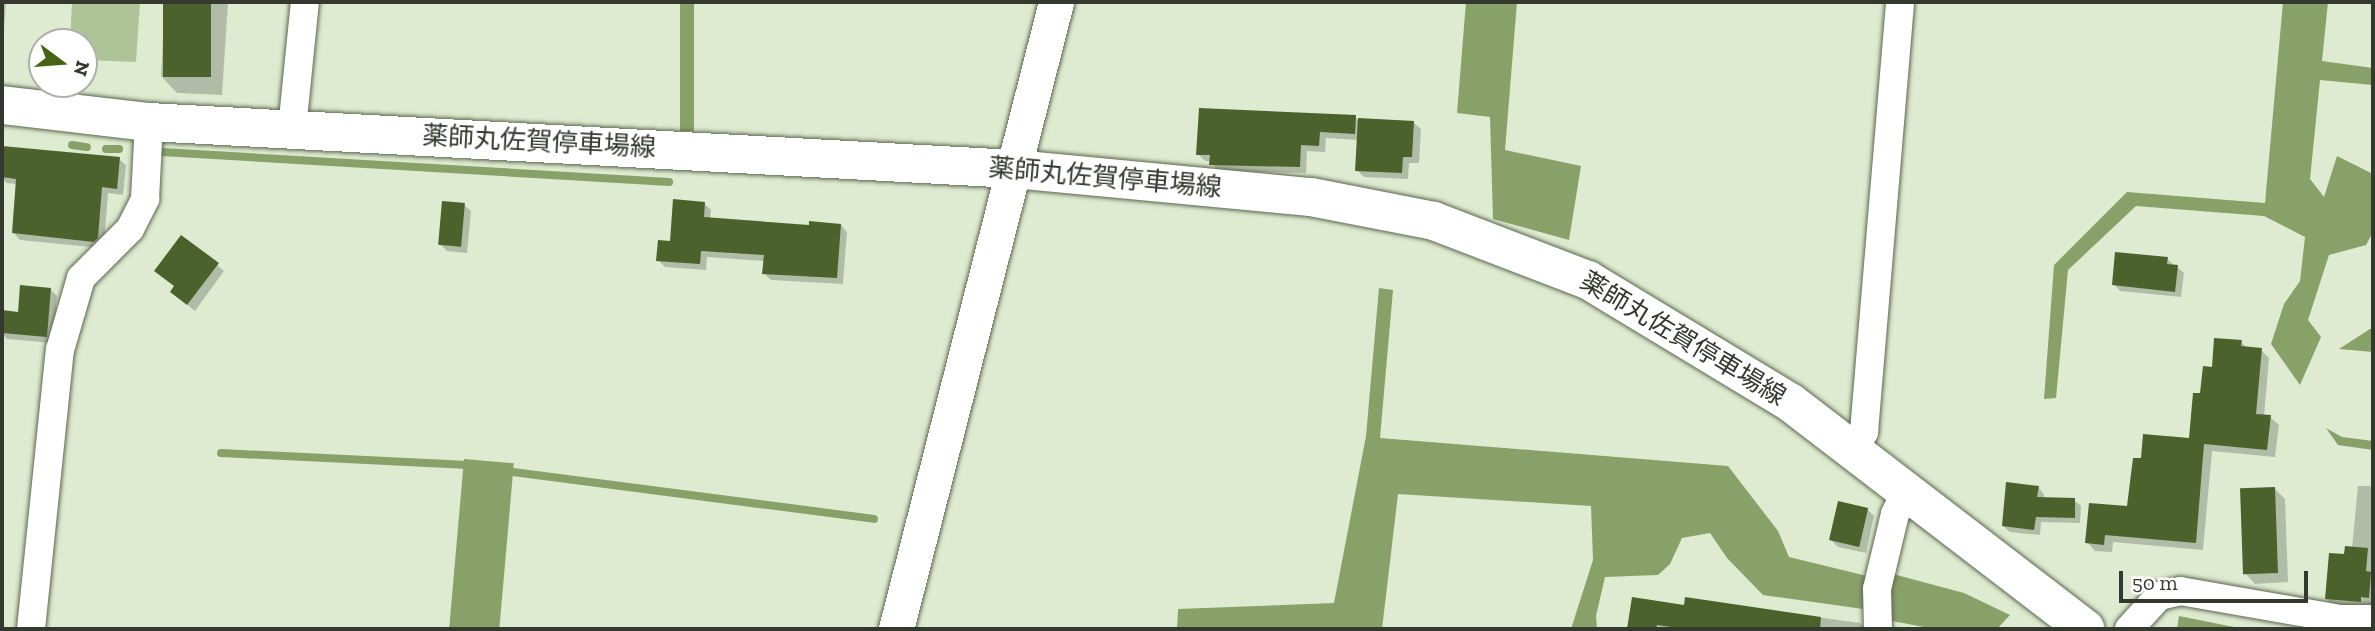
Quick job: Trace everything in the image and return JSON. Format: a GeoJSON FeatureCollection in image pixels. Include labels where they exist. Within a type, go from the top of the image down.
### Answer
{"type":"FeatureCollection","features":[{"type":"Feature","properties":{"kind":"main road","name":"薬師丸佐賀停車場線"},"geometry":{"type":"LineString","coordinates":[[2,105],[149,122],[1013,169],[1311,197],[1434,220],[1588,280],[1791,403],[2085,629]]}},
{"type":"Feature","properties":{"kind":"street"},"geometry":{"type":"LineString","coordinates":[[292,129],[305,2]]}},
{"type":"Feature","properties":{"kind":"street"},"geometry":{"type":"LineString","coordinates":[[896,629],[1056,2]]}},
{"type":"Feature","properties":{"kind":"street"},"geometry":{"type":"LineString","coordinates":[[1854,450],[1864,432],[1900,2]]}},
{"type":"Feature","properties":{"kind":"street"},"geometry":{"type":"LineString","coordinates":[[31,629],[61,350],[81,278],[130,229],[145,199],[149,122]]}},
{"type":"Feature","properties":{"kind":"street"},"geometry":{"type":"LineString","coordinates":[[1877,607],[1895,514],[1906,491]]}},
{"type":"Feature","properties":{"kind":"street"},"geometry":{"type":"LineString","coordinates":[[2129,629],[2159,596],[2180,592],[2342,619],[2373,620]]}},
{"type":"Feature","properties":{"kind":"shaded area"},"geometry":{"type":"Polygon","coordinates":[[[72,2],[140,2],[136,62],[98,61],[98,28],[71,28],[72,2]]]}},
{"type":"Feature","properties":{"kind":"shaded area"},"geometry":{"type":"Polygon","coordinates":[[[680,2],[694,2],[694,131],[680,131],[680,2]]]}},
{"type":"Feature","properties":{"kind":"shaded area"},"geometry":{"type":"Polygon","coordinates":[[[1466,2],[1517,2],[1505,150],[1581,166],[1569,240],[1493,219],[1490,117],[1457,113],[1466,2]]]}},
{"type":"Feature","properties":{"kind":"shaded area"},"geometry":{"type":"Polygon","coordinates":[[[2283,2],[2328,2],[2322,61],[2373,68],[2373,85],[2320,80],[2310,179],[2324,197],[2337,156],[2373,174],[2373,232],[2366,245],[2329,255],[2308,320],[2321,337],[2300,385],[2271,344],[2284,304],[2300,281],[2305,237],[2264,216],[2136,206],[2068,270],[2056,398],[2044,399],[2054,265],[2127,192],[2265,203],[2283,2]]]}},
{"type":"Feature","properties":{"kind":"shaded area"},"geometry":{"type":"Polygon","coordinates":[[[1379,288],[1393,290],[1380,438],[1728,466],[1778,531],[1789,557],[1867,576],[1863,609],[1763,595],[1727,558],[1710,533],[1682,538],[1670,564],[1658,575],[1605,577],[1596,616],[1597,629],[1571,629],[1593,560],[1591,506],[1398,494],[1382,629],[1177,629],[1178,609],[1334,603],[1366,436],[1379,288]]]}},
{"type":"Feature","properties":{"kind":"shaded area"},"geometry":{"type":"Polygon","coordinates":[[[2373,329],[2373,352],[2339,349],[2373,329]]]}},
{"type":"Feature","properties":{"kind":"shaded area"},"geometry":{"type":"Polygon","coordinates":[[[2326,428],[2342,437],[2373,441],[2373,450],[2338,445],[2326,428]]]}},
{"type":"Feature","properties":{"kind":"shaded area"},"geometry":{"type":"Polygon","coordinates":[[[464,459],[514,463],[499,629],[449,629],[464,459]]]}},
{"type":"Feature","properties":{"kind":"shaded area"},"geometry":{"type":"Polygon","coordinates":[[[1893,574],[1964,593],[2010,615],[1997,629],[1934,629],[1887,620],[1893,574]]]}},
{"type":"Feature","properties":{"kind":"shaded area"},"geometry":{"type":"Polygon","coordinates":[[[2179,616],[2244,629],[2177,629],[2179,616]]]}},
{"type":"Feature","properties":{"kind":"building"},"geometry":{"type":"Polygon","coordinates":[[[163,2],[211,2],[211,77],[163,77],[163,2]]]}},
{"type":"Feature","properties":{"kind":"building"},"geometry":{"type":"Polygon","coordinates":[[[1199,108],[1356,115],[1355,134],[1320,132],[1319,146],[1301,145],[1300,167],[1209,165],[1210,155],[1196,155],[1199,108]]]}},
{"type":"Feature","properties":{"kind":"building"},"geometry":{"type":"Polygon","coordinates":[[[1358,118],[1414,121],[1412,157],[1403,157],[1402,173],[1355,171],[1358,118]]]}},
{"type":"Feature","properties":{"kind":"building"},"geometry":{"type":"Polygon","coordinates":[[[2,146],[120,157],[117,189],[102,187],[98,238],[94,242],[12,233],[16,179],[2,177],[2,146]]]}},
{"type":"Feature","properties":{"kind":"building"},"geometry":{"type":"Polygon","coordinates":[[[673,199],[705,202],[704,217],[809,225],[809,221],[841,224],[837,278],[762,274],[764,255],[701,251],[700,264],[656,261],[658,240],[670,241],[673,199]]]}},
{"type":"Feature","properties":{"kind":"building"},"geometry":{"type":"Polygon","coordinates":[[[442,201],[465,203],[461,247],[438,245],[442,201]]]}},
{"type":"Feature","properties":{"kind":"building"},"geometry":{"type":"Polygon","coordinates":[[[181,235],[219,263],[187,305],[170,292],[174,286],[154,271],[181,235]]]}},
{"type":"Feature","properties":{"kind":"building"},"geometry":{"type":"Polygon","coordinates":[[[2115,252],[2168,257],[2167,264],[2178,265],[2175,292],[2112,285],[2115,252]]]}},
{"type":"Feature","properties":{"kind":"building"},"geometry":{"type":"Polygon","coordinates":[[[20,285],[51,288],[47,337],[2,333],[2,310],[18,312],[20,285]]]}},
{"type":"Feature","properties":{"kind":"building"},"geometry":{"type":"Polygon","coordinates":[[[2214,338],[2242,340],[2241,346],[2262,348],[2256,414],[2271,415],[2267,450],[2204,444],[2196,543],[2105,535],[2104,545],[2085,543],[2089,503],[2127,506],[2133,458],[2141,458],[2143,434],[2189,438],[2193,393],[2200,393],[2203,366],[2212,367],[2214,338]]]}},
{"type":"Feature","properties":{"kind":"building"},"geometry":{"type":"Polygon","coordinates":[[[2006,482],[2039,486],[2037,497],[2075,498],[2075,518],[2036,517],[2034,530],[2002,526],[2006,482]]]}},
{"type":"Feature","properties":{"kind":"building"},"geometry":{"type":"Polygon","coordinates":[[[2275,487],[2278,573],[2243,574],[2240,488],[2275,487]]]}},
{"type":"Feature","properties":{"kind":"building"},"geometry":{"type":"Polygon","coordinates":[[[1838,501],[1868,508],[1859,547],[1829,540],[1838,501]]]}},
{"type":"Feature","properties":{"kind":"building"},"geometry":{"type":"Polygon","coordinates":[[[2345,546],[2368,548],[2366,571],[2371,572],[2369,598],[2361,597],[2361,602],[2325,599],[2329,553],[2344,554],[2345,546]]]}},
{"type":"Feature","properties":{"kind":"building"},"geometry":{"type":"Polygon","coordinates":[[[1632,597],[1684,605],[1685,597],[1821,617],[1820,629],[1686,629],[1657,625],[1656,629],[1627,629],[1632,597]]]}},
{"type":"Feature","properties":{"kind":"waterway"},"geometry":{"type":"LineString","coordinates":[[72,145],[87,147]]}},
{"type":"Feature","properties":{"kind":"waterway"},"geometry":{"type":"LineString","coordinates":[[106,149],[119,149]]}},
{"type":"Feature","properties":{"kind":"waterway"},"geometry":{"type":"LineString","coordinates":[[162,152],[669,182]]}},
{"type":"Feature","properties":{"kind":"waterway"},"geometry":{"type":"LineString","coordinates":[[221,453],[463,465]]}},
{"type":"Feature","properties":{"kind":"waterway"},"geometry":{"type":"LineString","coordinates":[[513,472],[874,519]]}}]}
